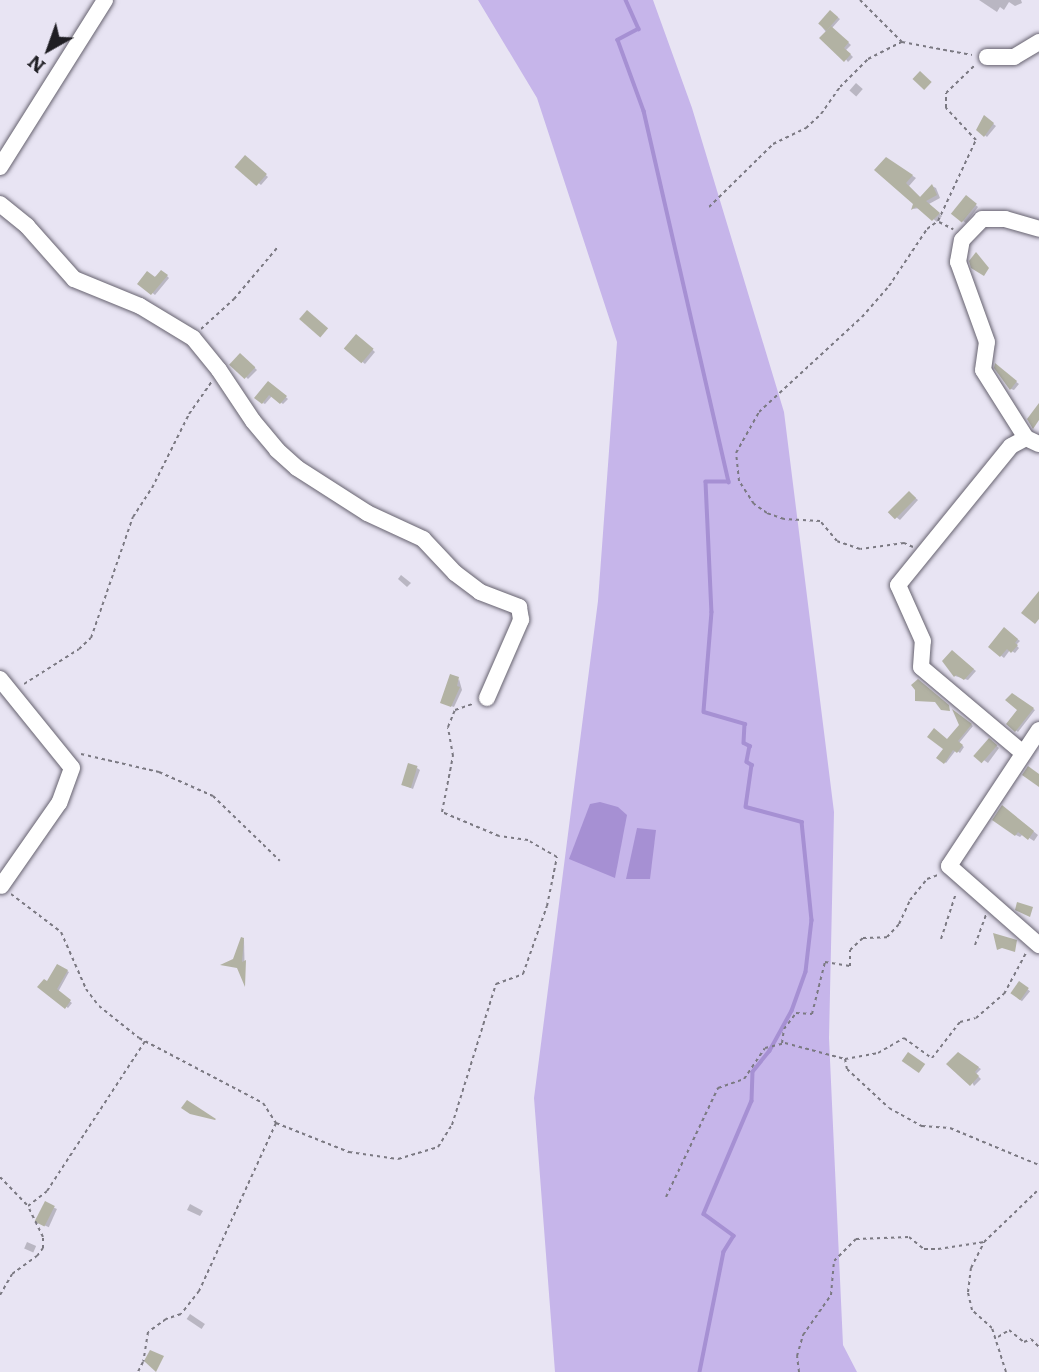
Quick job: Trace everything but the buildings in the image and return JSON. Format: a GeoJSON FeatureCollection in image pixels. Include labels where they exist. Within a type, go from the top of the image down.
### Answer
{"type":"FeatureCollection","features":[{"type":"Feature","properties":{"kind":"street"},"geometry":{"type":"LineString","coordinates":[[0,167],[104,0]]}},
{"type":"Feature","properties":{"kind":"street"},"geometry":{"type":"LineString","coordinates":[[990,58],[1014,57],[1039,42]]}},
{"type":"Feature","properties":{"kind":"street"},"geometry":{"type":"LineString","coordinates":[[0,204],[27,226],[74,279],[140,306],[184,332],[204,350],[253,421],[277,450],[297,468],[368,513],[423,539],[455,573],[480,592],[519,607],[521,620],[487,698]]}},
{"type":"Feature","properties":{"kind":"street"},"geometry":{"type":"LineString","coordinates":[[1023,753],[921,667],[923,641],[898,584],[1011,446],[1033,441],[983,370],[987,342],[958,262],[962,240],[982,219],[1005,219],[1039,229]]}},
{"type":"Feature","properties":{"kind":"street"},"geometry":{"type":"LineString","coordinates":[[0,679],[72,768],[59,803],[1,886]]}},
{"type":"Feature","properties":{"kind":"street"},"geometry":{"type":"LineString","coordinates":[[1036,943],[949,866],[1039,730]]}},
{"type":"Feature","properties":{"kind":"path"},"geometry":{"type":"LineString","coordinates":[[860,0],[902,42],[990,58]]}},
{"type":"Feature","properties":{"kind":"path"},"geometry":{"type":"LineString","coordinates":[[709,207],[773,144],[806,128],[821,114],[840,87],[868,59],[902,42]]}},
{"type":"Feature","properties":{"kind":"path"},"geometry":{"type":"LineString","coordinates":[[923,551],[904,543],[860,549],[837,541],[820,521],[785,519],[766,513],[754,504],[739,481],[736,453],[759,412],[862,317],[889,286],[927,229],[938,221],[976,140],[947,108],[946,93],[970,67],[990,58]]}},
{"type":"Feature","properties":{"kind":"path"},"geometry":{"type":"LineString","coordinates":[[184,332],[195,333],[211,322],[276,248]]}},
{"type":"Feature","properties":{"kind":"path"},"geometry":{"type":"LineString","coordinates":[[10,694],[79,649],[91,638],[134,517],[152,488],[189,414],[219,370]]}},
{"type":"Feature","properties":{"kind":"path"},"geometry":{"type":"LineString","coordinates":[[1,886],[61,932],[86,989],[99,1006],[145,1041],[263,1103],[276,1123],[349,1152],[398,1159],[438,1147],[452,1125],[496,984],[523,974],[547,906],[557,857],[528,840],[499,836],[442,812],[453,756],[448,727],[456,710],[487,698]]}},
{"type":"Feature","properties":{"kind":"path"},"geometry":{"type":"LineString","coordinates":[[76,753],[159,772],[213,796],[280,861]]}},
{"type":"Feature","properties":{"kind":"path"},"geometry":{"type":"LineString","coordinates":[[782,1044],[784,1029],[796,1013],[812,1014],[825,962],[850,966],[850,950],[863,938],[887,937],[927,878],[944,872],[949,866]]}},
{"type":"Feature","properties":{"kind":"path"},"geometry":{"type":"LineString","coordinates":[[941,939],[962,879]]}},
{"type":"Feature","properties":{"kind":"path"},"geometry":{"type":"LineString","coordinates":[[975,945],[990,905]]}},
{"type":"Feature","properties":{"kind":"path"},"geometry":{"type":"LineString","coordinates":[[666,1197],[718,1088],[744,1079],[765,1048],[782,1044],[845,1059],[878,1053],[904,1038],[932,1058],[960,1022],[976,1018],[1004,994],[1036,943]]}},
{"type":"Feature","properties":{"kind":"path"},"geometry":{"type":"LineString","coordinates":[[27,1206],[47,1191],[64,1168],[145,1041]]}},
{"type":"Feature","properties":{"kind":"path"},"geometry":{"type":"LineString","coordinates":[[845,1059],[847,1069],[889,1108],[922,1126],[950,1128],[970,1139],[1027,1158],[1039,1165]]}},
{"type":"Feature","properties":{"kind":"path"},"geometry":{"type":"LineString","coordinates":[[138,1372],[143,1362],[148,1332],[166,1319],[181,1314],[199,1291],[276,1123]]}},
{"type":"Feature","properties":{"kind":"path"},"geometry":{"type":"LineString","coordinates":[[0,1177],[27,1206],[43,1237],[43,1248],[37,1256],[12,1274],[0,1295]]}},
{"type":"Feature","properties":{"kind":"path"},"geometry":{"type":"LineString","coordinates":[[1006,1372],[992,1328],[972,1310],[968,1292],[971,1268],[984,1242],[1039,1189]]}},
{"type":"Feature","properties":{"kind":"path"},"geometry":{"type":"LineString","coordinates":[[799,1372],[797,1356],[803,1335],[831,1295],[834,1261],[856,1239],[909,1237],[924,1249],[984,1242]]}},
{"type":"Feature","properties":{"kind":"path"},"geometry":{"type":"LineString","coordinates":[[997,1338],[1009,1329],[1024,1342],[1031,1339],[1039,1347]]}},
{"type":"Feature","properties":{"kind":"shaded area"},"geometry":{"type":"Polygon","coordinates":[[[478,0],[653,0],[692,108],[784,412],[834,812],[829,1038],[843,1345],[857,1372],[555,1372],[534,1098],[598,601],[617,342],[537,98],[478,0]]]}},
{"type":"Feature","properties":{"kind":"shaded area"},"geometry":{"type":"Polygon","coordinates":[[[600,802],[618,807],[627,815],[615,878],[569,859],[590,804],[600,802]]]}},
{"type":"Feature","properties":{"kind":"shaded area"},"geometry":{"type":"Polygon","coordinates":[[[637,828],[656,830],[650,879],[626,879],[637,828]]]}},
{"type":"Feature","properties":{"kind":"waterway"},"geometry":{"type":"LineString","coordinates":[[626,0],[639,29],[618,40],[644,111],[729,482],[706,482],[712,612],[704,712],[745,724],[744,743],[750,746],[747,762],[752,765],[746,807],[802,822],[812,920],[806,972],[792,1011],[770,1051],[753,1072],[752,1101],[704,1214],[734,1236],[724,1252],[700,1372]]}}]}
